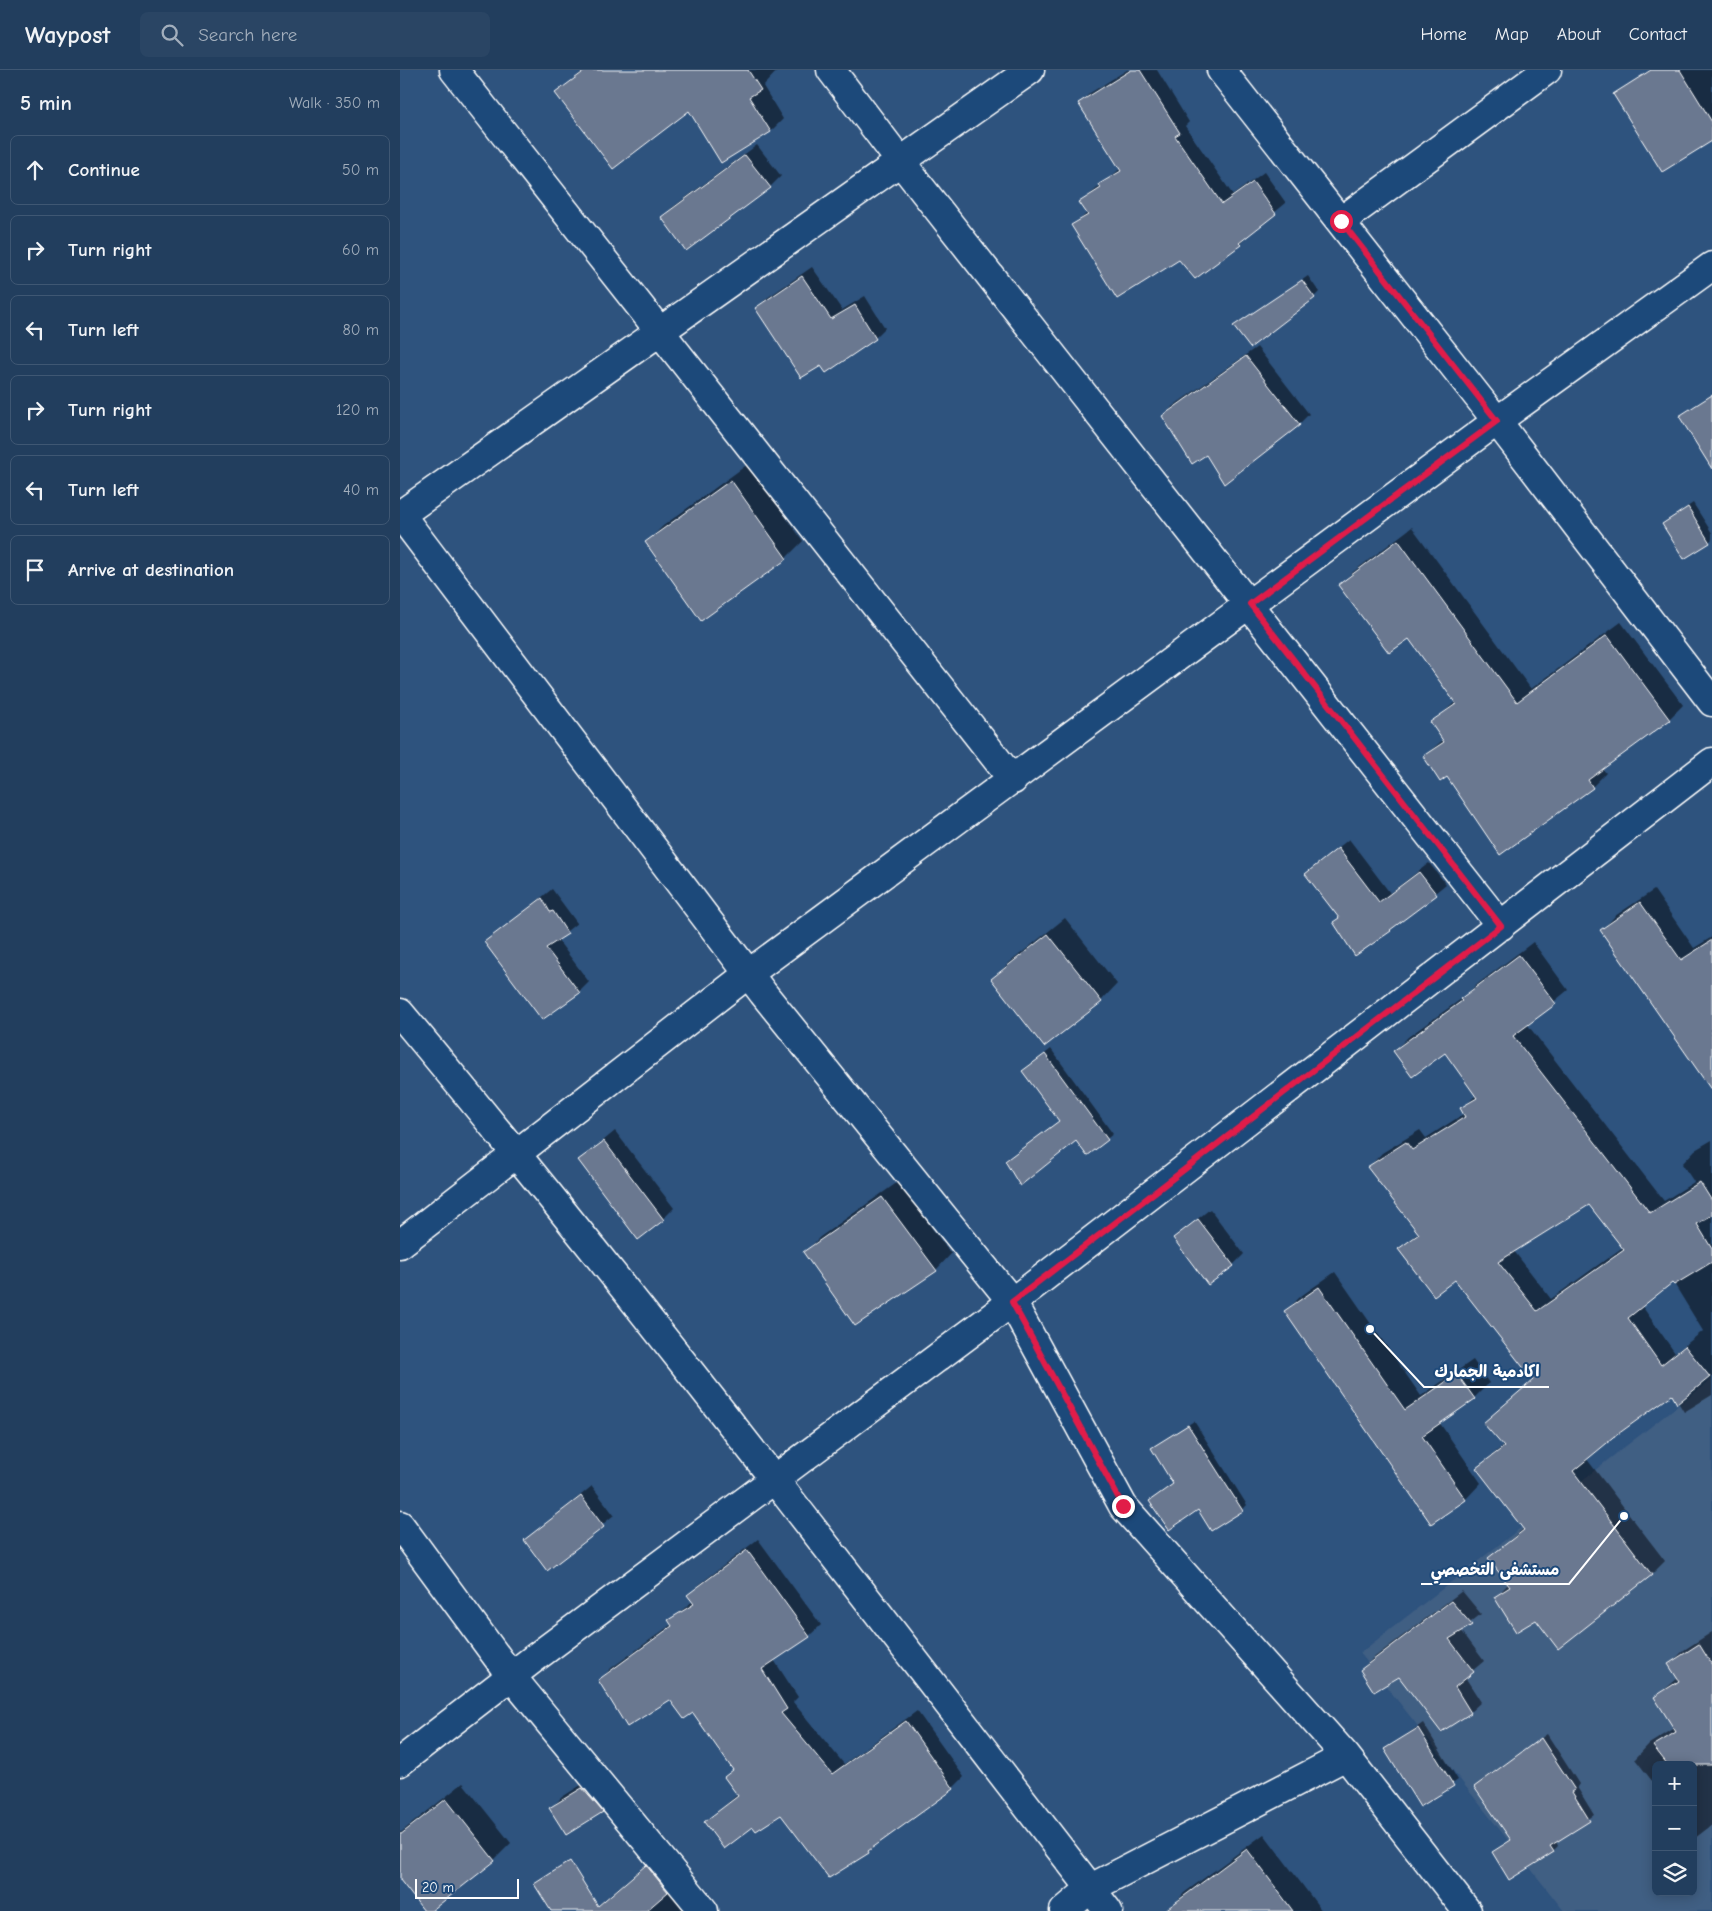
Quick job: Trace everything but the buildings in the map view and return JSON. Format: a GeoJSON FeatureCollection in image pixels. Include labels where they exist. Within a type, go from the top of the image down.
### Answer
{"type":"FeatureCollection","features":[{"type":"Feature","properties":{"kind":"street"},"geometry":{"type":"LineString","coordinates":[[454,70],[1013,780]]}},
{"type":"Feature","properties":{"kind":"street"},"geometry":{"type":"LineString","coordinates":[[831,70],[900,161],[1250,604],[1501,926]]}},
{"type":"Feature","properties":{"kind":"street"},"geometry":{"type":"LineString","coordinates":[[1030,70],[400,515],[748,974],[1012,1302],[1123,1506],[1346,1756],[1467,1911]]}},
{"type":"Feature","properties":{"kind":"street"},"geometry":{"type":"LineString","coordinates":[[1222,70],[1497,421],[1712,702]]}},
{"type":"Feature","properties":{"kind":"street"},"geometry":{"type":"LineString","coordinates":[[1341,221],[1547,70]]}},
{"type":"Feature","properties":{"kind":"street"},"geometry":{"type":"LineString","coordinates":[[400,1244],[748,974],[1497,421],[1712,266]]}},
{"type":"Feature","properties":{"kind":"street"},"geometry":{"type":"LineString","coordinates":[[400,1762],[511,1676],[1012,1302],[1712,762]]}},
{"type":"Feature","properties":{"kind":"street"},"geometry":{"type":"LineString","coordinates":[[400,1013],[518,1154],[776,1479],[1108,1911]]}},
{"type":"Feature","properties":{"kind":"street"},"geometry":{"type":"LineString","coordinates":[[400,1525],[511,1676],[704,1911]]}},
{"type":"Feature","properties":{"kind":"street"},"geometry":{"type":"LineString","coordinates":[[1064,1911],[1091,1888],[1346,1756]]}},
{"type":"Feature","properties":{"kind":"shaded area"},"geometry":{"type":"Polygon","coordinates":[[[1712,1379],[1712,1911],[1564,1911],[1360,1653],[1712,1379]]]}},
{"type":"Feature","properties":{"kind":"place","name":"اكادمية الجمارك"},"geometry":{"type":"Point","coordinates":[1370,1329]}},
{"type":"Feature","properties":{"kind":"place","name":"مستشفى التخصصي"},"geometry":{"type":"Point","coordinates":[1624,1516]}},
{"type":"Feature","properties":{"kind":"route"},"geometry":{"type":"LineString","coordinates":[[1123,1506],[1012,1302],[1501,926],[1250,604],[1497,421],[1341,221]]}}]}
